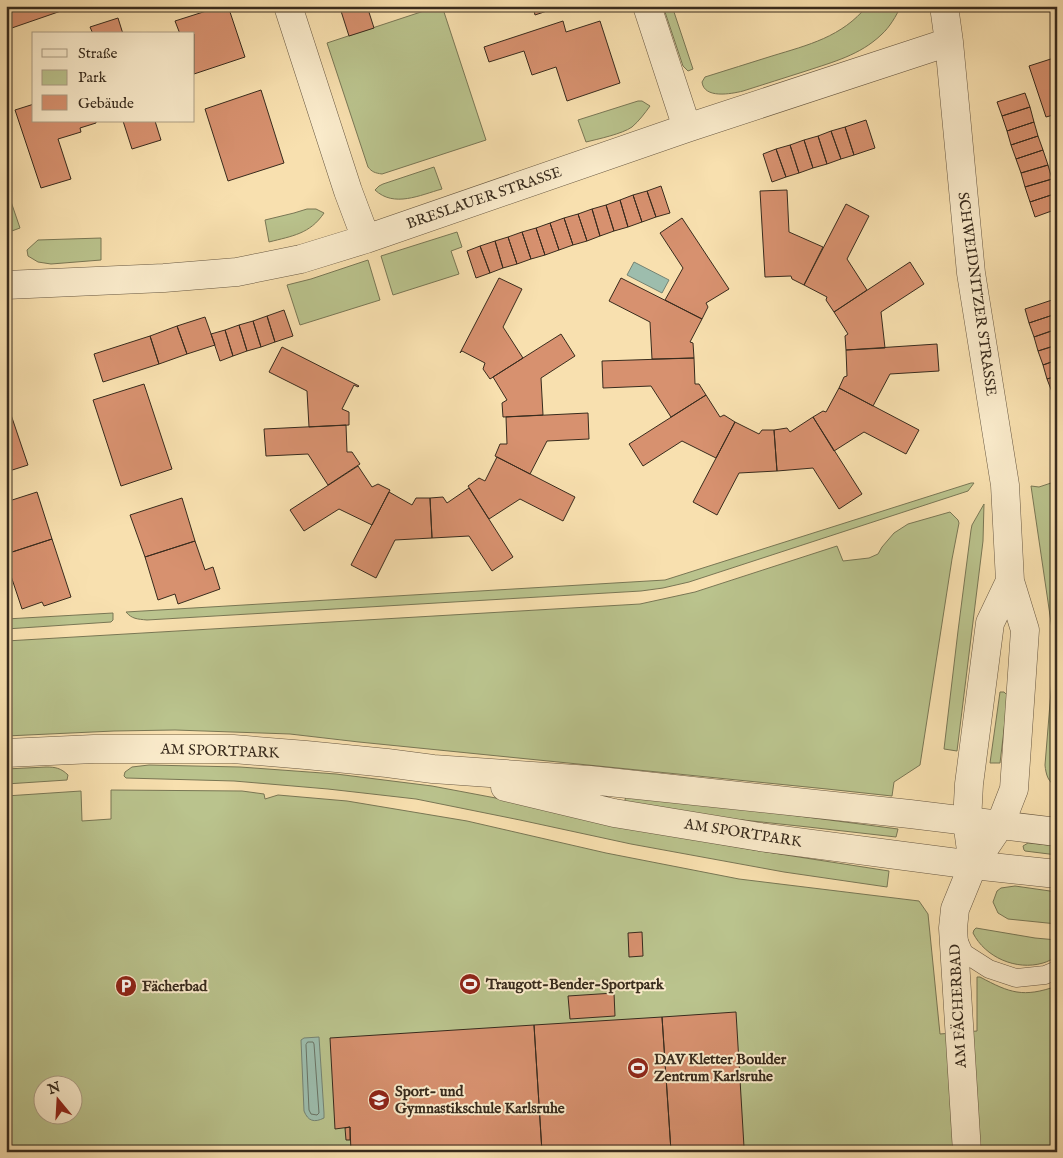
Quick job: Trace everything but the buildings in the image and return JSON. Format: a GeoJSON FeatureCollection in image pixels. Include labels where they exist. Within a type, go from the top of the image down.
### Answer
{"type":"FeatureCollection","features":[{"type":"Feature","properties":{"kind":"street"},"geometry":{"type":"LineString","coordinates":[[288,6],[348,191],[366,239]]}},
{"type":"Feature","properties":{"kind":"street"},"geometry":{"type":"LineString","coordinates":[[647,6],[687,128]]}},
{"type":"Feature","properties":{"kind":"street","name":"SCHWEIDNITZER STRASSE"},"geometry":{"type":"LineString","coordinates":[[944,6],[971,273],[1005,485],[1010,581],[1025,630],[1014,789],[1000,825],[974,865]]}},
{"type":"Feature","properties":{"kind":"street","name":"BRESLAUER STRASSE"},"geometry":{"type":"LineString","coordinates":[[8,281],[164,278],[237,272],[301,259],[366,239],[687,128],[949,42]]}},
{"type":"Feature","properties":{"kind":"street","name":"SCHWEIDNITZER STRASSE"},"geometry":{"type":"LineString","coordinates":[[974,865],[967,821],[969,784],[990,623],[1010,581]]}},
{"type":"Feature","properties":{"kind":"street","name":"AM SPORTPARK"},"geometry":{"type":"LineString","coordinates":[[6,753],[94,749],[233,750],[306,755],[433,769],[590,780],[1057,832]]}},
{"type":"Feature","properties":{"kind":"street","name":"AM SPORTPARK"},"geometry":{"type":"LineString","coordinates":[[433,769],[614,814],[760,837],[1057,874]]}},
{"type":"Feature","properties":{"kind":"street","name":"AM FÄCHERBAD"},"geometry":{"type":"LineString","coordinates":[[967,1152],[953,928],[955,908],[974,865]]}},
{"type":"Feature","properties":{"kind":"lane"},"geometry":{"type":"LineString","coordinates":[[953,928],[964,953],[989,969],[1016,978],[1045,975],[1057,970]]}},
{"type":"Feature","properties":{"kind":"green space"},"geometry":{"type":"Polygon","coordinates":[[[442,6],[486,140],[382,174],[376,173],[368,167],[327,43],[442,6]]]}},
{"type":"Feature","properties":{"kind":"green space"},"geometry":{"type":"Polygon","coordinates":[[[663,6],[672,6],[693,69],[688,71],[683,66],[663,6]]]}},
{"type":"Feature","properties":{"kind":"green space"},"geometry":{"type":"Polygon","coordinates":[[[867,6],[901,6],[884,32],[873,42],[855,53],[743,91],[719,94],[708,91],[704,87],[702,82],[705,77],[824,39],[847,25],[867,6]]]}},
{"type":"Feature","properties":{"kind":"green space"},"geometry":{"type":"Polygon","coordinates":[[[642,101],[650,106],[632,127],[616,134],[586,142],[578,120],[642,101]]]}},
{"type":"Feature","properties":{"kind":"green space"},"geometry":{"type":"Polygon","coordinates":[[[434,167],[442,189],[416,197],[399,199],[382,195],[375,190],[383,184],[434,167]]]}},
{"type":"Feature","properties":{"kind":"green space"},"geometry":{"type":"Polygon","coordinates":[[[6,187],[20,228],[9,232],[6,222],[6,187]]]}},
{"type":"Feature","properties":{"kind":"green space"},"geometry":{"type":"Polygon","coordinates":[[[307,209],[316,209],[324,213],[307,230],[293,236],[269,242],[265,220],[307,209]]]}},
{"type":"Feature","properties":{"kind":"green space"},"geometry":{"type":"Polygon","coordinates":[[[457,232],[462,247],[451,251],[459,274],[393,295],[381,256],[457,232]]]}},
{"type":"Feature","properties":{"kind":"green space"},"geometry":{"type":"Polygon","coordinates":[[[101,238],[101,260],[51,264],[38,262],[28,256],[27,250],[38,240],[101,238]]]}},
{"type":"Feature","properties":{"kind":"green space"},"geometry":{"type":"Polygon","coordinates":[[[368,260],[380,300],[300,325],[287,285],[368,260]]]}},
{"type":"Feature","properties":{"kind":"green space"},"geometry":{"type":"Polygon","coordinates":[[[1057,481],[1057,787],[1048,778],[1045,765],[1054,654],[1031,486],[1039,487],[1057,481]]]}},
{"type":"Feature","properties":{"kind":"green space"},"geometry":{"type":"Polygon","coordinates":[[[974,483],[968,491],[689,582],[663,588],[641,591],[147,620],[135,618],[126,612],[665,580],[974,483]]]}},
{"type":"Feature","properties":{"kind":"green space"},"geometry":{"type":"Polygon","coordinates":[[[984,504],[983,541],[957,751],[944,749],[971,530],[984,504]]]}},
{"type":"Feature","properties":{"kind":"green space"},"geometry":{"type":"Polygon","coordinates":[[[950,512],[959,523],[920,765],[894,782],[892,796],[290,734],[175,730],[6,736],[6,641],[640,604],[695,592],[837,546],[843,561],[869,558],[878,554],[894,533],[908,524],[950,512]]]}},
{"type":"Feature","properties":{"kind":"green space"},"geometry":{"type":"Polygon","coordinates":[[[113,613],[113,620],[111,622],[6,629],[6,619],[113,613]]]}},
{"type":"Feature","properties":{"kind":"green space"},"geometry":{"type":"Polygon","coordinates":[[[1000,692],[1004,692],[1008,696],[1000,763],[990,763],[1000,692]]]}},
{"type":"Feature","properties":{"kind":"green space"},"geometry":{"type":"Polygon","coordinates":[[[149,765],[240,767],[336,774],[432,786],[538,806],[640,830],[889,871],[887,887],[784,872],[631,844],[416,799],[234,781],[126,778],[124,776],[125,772],[132,767],[149,765]]]}},
{"type":"Feature","properties":{"kind":"green space"},"geometry":{"type":"Polygon","coordinates":[[[46,767],[63,771],[68,775],[67,780],[6,784],[6,769],[46,767]]]}},
{"type":"Feature","properties":{"kind":"green space","name":"Traugott-Bender-Sportpark"},"geometry":{"type":"Polygon","coordinates":[[[111,790],[242,791],[264,794],[265,799],[278,795],[347,801],[467,821],[606,853],[739,879],[919,901],[928,914],[940,1034],[977,1031],[977,977],[1017,992],[1035,992],[1057,986],[1057,1152],[6,1152],[6,796],[81,791],[82,821],[111,819],[111,790]]]}},
{"type":"Feature","properties":{"kind":"green space"},"geometry":{"type":"Polygon","coordinates":[[[631,794],[898,829],[896,837],[700,817],[626,803],[626,795],[631,794]]]}},
{"type":"Feature","properties":{"kind":"green space"},"geometry":{"type":"Polygon","coordinates":[[[1028,843],[1057,846],[1057,855],[1025,851],[1023,846],[1028,843]]]}},
{"type":"Feature","properties":{"kind":"green space"},"geometry":{"type":"Polygon","coordinates":[[[1015,886],[1057,892],[1057,924],[1008,919],[998,913],[993,902],[997,891],[1001,888],[1015,886]]]}},
{"type":"Feature","properties":{"kind":"green space"},"geometry":{"type":"Polygon","coordinates":[[[976,928],[1057,940],[1057,957],[1045,963],[1033,965],[1022,965],[1002,960],[978,942],[973,933],[976,928]]]}},
{"type":"Feature","properties":{"kind":"water"},"geometry":{"type":"Polygon","coordinates":[[[634,262],[669,280],[662,293],[627,275],[634,262]]]}},
{"type":"Feature","properties":{"kind":"water"},"geometry":{"type":"Polygon","coordinates":[[[319,1037],[324,1118],[314,1121],[307,1117],[304,1111],[301,1040],[319,1037]]]}},
{"type":"Feature","properties":{"kind":"place","name":"Traugott-Bender-Sportpark"},"geometry":{"type":"Point","coordinates":[470,984]}},
{"type":"Feature","properties":{"kind":"place","name":"Fächerbad"},"geometry":{"type":"Point","coordinates":[126,986]}},
{"type":"Feature","properties":{"kind":"place","name":"DAV Kletter Boulder Zentrum Karlsruhe"},"geometry":{"type":"Point","coordinates":[638,1068]}},
{"type":"Feature","properties":{"kind":"place","name":"Sport- und Gymnastikschule Karlsruhe"},"geometry":{"type":"Point","coordinates":[379,1100]}}]}
